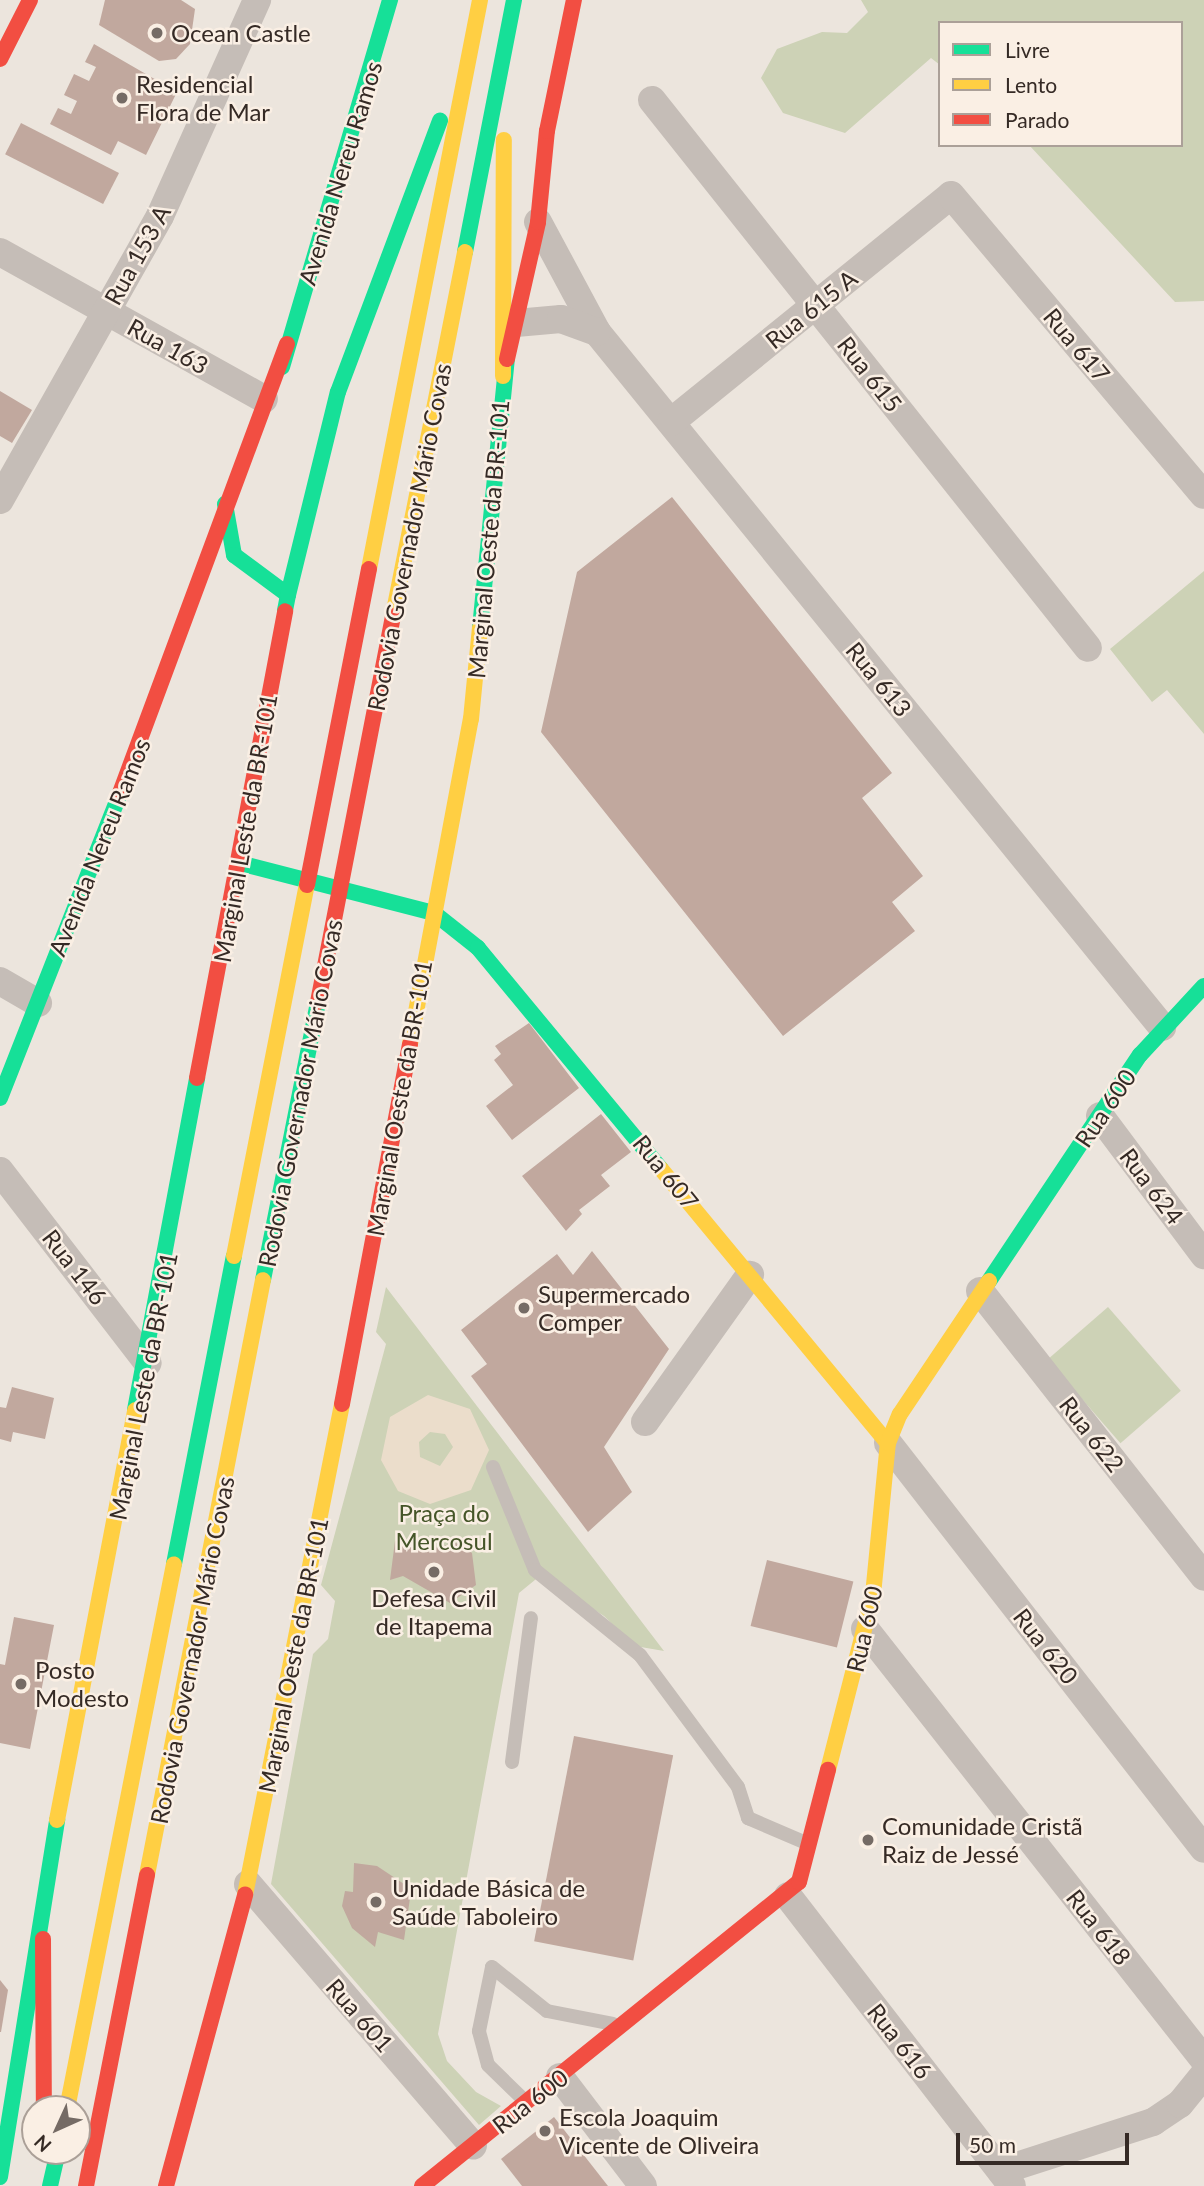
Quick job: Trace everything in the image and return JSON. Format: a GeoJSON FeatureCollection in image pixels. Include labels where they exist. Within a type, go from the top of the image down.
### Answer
{"type":"FeatureCollection","features":[{"type":"Feature","properties":{"kind":"main road"},"geometry":{"type":"LineString","coordinates":[[0,59],[30,0]]}},
{"type":"Feature","properties":{"kind":"main road","name":"Avenida Nereu Ramos"},"geometry":{"type":"LineString","coordinates":[[254,488],[287,344],[390,0]]}},
{"type":"Feature","properties":{"kind":"main road","name":"Rodovia Governador Mário Covas"},"geometry":{"type":"LineString","coordinates":[[70,2095],[320,832],[480,0]]}},
{"type":"Feature","properties":{"kind":"main road","name":"Rodovia Governador Mário Covas"},"geometry":{"type":"LineString","coordinates":[[86,2186],[514,0]]}},
{"type":"Feature","properties":{"kind":"main road","name":"Marginal Oeste da BR-101"},"geometry":{"type":"LineString","coordinates":[[166,2186],[248,1884],[471,719],[503,376],[538,222],[547,131],[574,0]]}},
{"type":"Feature","properties":{"kind":"main road"},"geometry":{"type":"LineString","coordinates":[[503,376],[504,49]]}},
{"type":"Feature","properties":{"kind":"main road","name":"Marginal Leste da BR-101"},"geometry":{"type":"LineString","coordinates":[[0,2177],[5,2121],[43,1940],[49,1868],[148,1363],[288,594],[353,344],[469,54]]}},
{"type":"Feature","properties":{"kind":"main road","name":"Avenida Nereu Ramos"},"geometry":{"type":"LineString","coordinates":[[0,1098],[198,597],[225,503],[287,344]]}},
{"type":"Feature","properties":{"kind":"main road"},"geometry":{"type":"LineString","coordinates":[[225,503],[234,555],[288,594]]}},
{"type":"Feature","properties":{"kind":"main road","name":"Avenida Nereu Ramos"},"geometry":{"type":"LineString","coordinates":[[198,597],[234,555],[248,513]]}},
{"type":"Feature","properties":{"kind":"main road"},"geometry":{"type":"LineString","coordinates":[[239,863],[434,913]]}},
{"type":"Feature","properties":{"kind":"main road","name":"Rua 607"},"geometry":{"type":"LineString","coordinates":[[434,913],[520,992],[888,1443]]}},
{"type":"Feature","properties":{"kind":"main road","name":"Rua 600"},"geometry":{"type":"LineString","coordinates":[[432,2183],[473,2146],[788,1896],[810,1844],[865,1629],[878,1568],[888,1443],[900,1414],[1162,1027],[1204,986]]}},
{"type":"Feature","properties":{"kind":"main road"},"geometry":{"type":"LineString","coordinates":[[43,1940],[44,2095]]}},
{"type":"Feature","properties":{"kind":"main road"},"geometry":{"type":"LineString","coordinates":[[50,2186],[55,2165]]}},
{"type":"Feature","properties":{"kind":"street","name":"Rua 153 A"},"geometry":{"type":"LineString","coordinates":[[0,500],[160,216],[257,0]]}},
{"type":"Feature","properties":{"kind":"street","name":"Rua 615"},"geometry":{"type":"LineString","coordinates":[[652,100],[1088,648]]}},
{"type":"Feature","properties":{"kind":"street","name":"Rua 615 A"},"geometry":{"type":"LineString","coordinates":[[671,422],[951,195]]}},
{"type":"Feature","properties":{"kind":"street","name":"Rua 617"},"geometry":{"type":"LineString","coordinates":[[951,195],[1204,495]]}},
{"type":"Feature","properties":{"kind":"street","name":"Rua 613"},"geometry":{"type":"LineString","coordinates":[[538,222],[597,332],[1162,1027]]}},
{"type":"Feature","properties":{"kind":"street","name":"Rua 163"},"geometry":{"type":"LineString","coordinates":[[0,252],[264,399]]}},
{"type":"Feature","properties":{"kind":"street"},"geometry":{"type":"LineString","coordinates":[[516,323],[561,319],[597,332]]}},
{"type":"Feature","properties":{"kind":"street"},"geometry":{"type":"LineString","coordinates":[[0,981],[38,1003]]}},
{"type":"Feature","properties":{"kind":"street","name":"Rua 624"},"geometry":{"type":"LineString","coordinates":[[1100,1116],[1204,1255]]}},
{"type":"Feature","properties":{"kind":"street","name":"Rua 146"},"geometry":{"type":"LineString","coordinates":[[0,1171],[148,1363]]}},
{"type":"Feature","properties":{"kind":"street"},"geometry":{"type":"LineString","coordinates":[[645,1422],[750,1275]]}},
{"type":"Feature","properties":{"kind":"street","name":"Rua 622"},"geometry":{"type":"LineString","coordinates":[[981,1291],[1204,1577]]}},
{"type":"Feature","properties":{"kind":"street","name":"Rua 620"},"geometry":{"type":"LineString","coordinates":[[888,1443],[1204,1849]]}},
{"type":"Feature","properties":{"kind":"street","name":"Rua 618"},"geometry":{"type":"LineString","coordinates":[[865,1629],[1204,2060]]}},
{"type":"Feature","properties":{"kind":"street","name":"Rua 601"},"geometry":{"type":"LineString","coordinates":[[248,1884],[473,2146]]}},
{"type":"Feature","properties":{"kind":"street","name":"Rua 616"},"geometry":{"type":"LineString","coordinates":[[788,1896],[1006,2179]]}},
{"type":"Feature","properties":{"kind":"street"},"geometry":{"type":"LineString","coordinates":[[1006,2179],[1153,2122],[1180,2104],[1204,2074]]}},
{"type":"Feature","properties":{"kind":"street"},"geometry":{"type":"LineString","coordinates":[[560,2077],[643,2186]]}},
{"type":"Feature","properties":{"kind":"lane"},"geometry":{"type":"LineString","coordinates":[[493,1467],[535,1570],[640,1655],[738,1787],[748,1818],[810,1844]]}},
{"type":"Feature","properties":{"kind":"lane"},"geometry":{"type":"LineString","coordinates":[[512,1762],[531,1618]]}},
{"type":"Feature","properties":{"kind":"lane"},"geometry":{"type":"LineString","coordinates":[[527,2104],[488,2065],[479,2031],[492,1967],[547,2011],[624,2027]]}},
{"type":"Feature","properties":{"kind":"green space"},"geometry":{"type":"Polygon","coordinates":[[[861,0],[1204,0],[1204,301],[1175,302],[1031,147],[1183,147],[1183,21],[938,21],[938,63],[931,58],[845,133],[783,113],[761,78],[777,49],[822,32],[847,33],[868,12],[861,0]]]}},
{"type":"Feature","properties":{"kind":"green space"},"geometry":{"type":"Polygon","coordinates":[[[1204,571],[1204,734],[1167,690],[1152,702],[1110,649],[1204,571]]]}},
{"type":"Feature","properties":{"kind":"green space","name":"Praça do Mercosul"},"geometry":{"type":"Polygon","coordinates":[[[386,1287],[664,1651],[635,1646],[604,1616],[541,1575],[519,1593],[438,2034],[447,2061],[476,2092],[501,2106],[479,2125],[271,1884],[313,1654],[328,1639],[335,1601],[321,1585],[386,1344],[376,1332],[386,1287]]]}},
{"type":"Feature","properties":{"kind":"green space"},"geometry":{"type":"Polygon","coordinates":[[[1108,1307],[1181,1391],[1120,1443],[1048,1359],[1108,1307]]]}},
{"type":"Feature","properties":{"kind":"shaded area"},"geometry":{"type":"Polygon","coordinates":[[[428,1395],[470,1409],[489,1450],[471,1490],[430,1504],[398,1491],[381,1460],[390,1417],[428,1395]],[[430,1432],[419,1442],[420,1457],[440,1466],[453,1447],[445,1434],[430,1432]]]}},
{"type":"Feature","properties":{"kind":"building","name":"Ocean Castle"},"geometry":{"type":"Polygon","coordinates":[[[105,0],[181,0],[195,9],[190,44],[176,59],[159,61],[99,25],[105,0]]]}},
{"type":"Feature","properties":{"kind":"building","name":"Residencial Flora de Mar"},"geometry":{"type":"Polygon","coordinates":[[[94,44],[177,92],[146,155],[118,141],[111,155],[50,124],[58,108],[71,114],[77,101],[64,95],[74,74],[89,81],[96,67],[85,62],[94,44]]]}},
{"type":"Feature","properties":{"kind":"building"},"geometry":{"type":"Polygon","coordinates":[[[21,123],[119,173],[103,204],[5,154],[21,123]]]}},
{"type":"Feature","properties":{"kind":"building"},"geometry":{"type":"Polygon","coordinates":[[[0,391],[32,410],[12,443],[0,436],[0,391]]]}},
{"type":"Feature","properties":{"kind":"building"},"geometry":{"type":"Polygon","coordinates":[[[672,497],[892,773],[862,798],[923,876],[892,902],[915,931],[783,1036],[541,732],[577,572],[672,497]]]}},
{"type":"Feature","properties":{"kind":"building"},"geometry":{"type":"Polygon","coordinates":[[[529,1023],[579,1088],[512,1140],[486,1106],[513,1085],[494,1060],[501,1054],[495,1046],[529,1023]]]}},
{"type":"Feature","properties":{"kind":"building"},"geometry":{"type":"Polygon","coordinates":[[[601,1114],[631,1152],[601,1175],[610,1186],[579,1210],[582,1214],[566,1231],[522,1176],[601,1114]]]}},
{"type":"Feature","properties":{"kind":"building"},"geometry":{"type":"Polygon","coordinates":[[[592,1251],[669,1349],[604,1447],[632,1492],[588,1532],[471,1376],[487,1364],[461,1330],[557,1254],[573,1275],[592,1251]]]}},
{"type":"Feature","properties":{"kind":"building"},"geometry":{"type":"Polygon","coordinates":[[[12,1387],[54,1398],[45,1439],[13,1432],[11,1442],[0,1439],[0,1407],[6,1408],[12,1387]]]}},
{"type":"Feature","properties":{"kind":"building","name":"Defesa Civil de Itapema"},"geometry":{"type":"Polygon","coordinates":[[[395,1541],[429,1549],[456,1543],[472,1553],[476,1585],[450,1603],[403,1576],[390,1580],[395,1541]]]}},
{"type":"Feature","properties":{"kind":"building"},"geometry":{"type":"Polygon","coordinates":[[[767,1560],[853,1582],[837,1648],[751,1626],[767,1560]]]}},
{"type":"Feature","properties":{"kind":"building","name":"Posto Modesto"},"geometry":{"type":"Polygon","coordinates":[[[14,1617],[54,1625],[30,1749],[0,1743],[0,1664],[5,1665],[14,1617]]]}},
{"type":"Feature","properties":{"kind":"building"},"geometry":{"type":"Polygon","coordinates":[[[574,1736],[673,1755],[633,1960],[534,1941],[574,1736]]]}},
{"type":"Feature","properties":{"kind":"building","name":"Unidade Básica de Saúde Taboleiro"},"geometry":{"type":"Polygon","coordinates":[[[354,1863],[377,1866],[404,1884],[410,1898],[404,1940],[378,1932],[375,1947],[352,1928],[342,1906],[345,1891],[353,1892],[354,1863]]]}},
{"type":"Feature","properties":{"kind":"building"},"geometry":{"type":"Polygon","coordinates":[[[0,1980],[8,1990],[1,2032],[0,2032],[0,1980]]]}},
{"type":"Feature","properties":{"kind":"building"},"geometry":{"type":"Polygon","coordinates":[[[554,2117],[608,2186],[522,2186],[501,2159],[554,2117]]]}},
{"type":"Feature","properties":{"kind":"traffic: fast"},"geometry":{"type":"LineString","coordinates":[[282,367],[390,0]]}},
{"type":"Feature","properties":{"kind":"traffic: fast"},"geometry":{"type":"LineString","coordinates":[[465,252],[514,0]]}},
{"type":"Feature","properties":{"kind":"traffic: fast"},"geometry":{"type":"LineString","coordinates":[[288,595],[338,392],[440,121]]}},
{"type":"Feature","properties":{"kind":"traffic: fast"},"geometry":{"type":"LineString","coordinates":[[480,628],[507,359]]}},
{"type":"Feature","properties":{"kind":"traffic: fast"},"geometry":{"type":"LineString","coordinates":[[225,504],[234,555],[288,595],[285,611]]}},
{"type":"Feature","properties":{"kind":"traffic: fast"},"geometry":{"type":"LineString","coordinates":[[0,1098],[120,793]]}},
{"type":"Feature","properties":{"kind":"traffic: fast"},"geometry":{"type":"LineString","coordinates":[[239,863],[434,913],[478,948],[661,1169]]}},
{"type":"Feature","properties":{"kind":"traffic: fast"},"geometry":{"type":"LineString","coordinates":[[989,1281],[1140,1055],[1204,986]]}},
{"type":"Feature","properties":{"kind":"traffic: fast"},"geometry":{"type":"LineString","coordinates":[[263,1280],[318,1002]]}},
{"type":"Feature","properties":{"kind":"traffic: fast"},"geometry":{"type":"LineString","coordinates":[[135,1410],[197,1078]]}},
{"type":"Feature","properties":{"kind":"traffic: fast"},"geometry":{"type":"LineString","coordinates":[[174,1564],[234,1256]]}},
{"type":"Feature","properties":{"kind":"traffic: fast"},"geometry":{"type":"LineString","coordinates":[[0,2177],[57,1820]]}},
{"type":"Feature","properties":{"kind":"traffic: fast"},"geometry":{"type":"LineString","coordinates":[[50,2186],[55,2165]]}},
{"type":"Feature","properties":{"kind":"traffic: slow"},"geometry":{"type":"LineString","coordinates":[[369,569],[480,0]]}},
{"type":"Feature","properties":{"kind":"traffic: slow"},"geometry":{"type":"LineString","coordinates":[[503,376],[504,140]]}},
{"type":"Feature","properties":{"kind":"traffic: slow"},"geometry":{"type":"LineString","coordinates":[[393,616],[465,252]]}},
{"type":"Feature","properties":{"kind":"traffic: slow"},"geometry":{"type":"LineString","coordinates":[[410,1044],[471,719],[480,628]]}},
{"type":"Feature","properties":{"kind":"traffic: slow"},"geometry":{"type":"LineString","coordinates":[[234,1256],[307,885]]}},
{"type":"Feature","properties":{"kind":"traffic: slow"},"geometry":{"type":"LineString","coordinates":[[661,1169],[888,1443]]}},
{"type":"Feature","properties":{"kind":"traffic: slow"},"geometry":{"type":"LineString","coordinates":[[147,1875],[263,1280]]}},
{"type":"Feature","properties":{"kind":"traffic: slow"},"geometry":{"type":"LineString","coordinates":[[828,1770],[873,1595],[888,1443],[900,1414],[989,1281]]}},
{"type":"Feature","properties":{"kind":"traffic: slow"},"geometry":{"type":"LineString","coordinates":[[245,1895],[342,1404]]}},
{"type":"Feature","properties":{"kind":"traffic: slow"},"geometry":{"type":"LineString","coordinates":[[57,1820],[135,1410]]}},
{"type":"Feature","properties":{"kind":"traffic: slow"},"geometry":{"type":"LineString","coordinates":[[70,2095],[174,1564]]}},
{"type":"Feature","properties":{"kind":"traffic: jam"},"geometry":{"type":"LineString","coordinates":[[0,59],[30,0]]}},
{"type":"Feature","properties":{"kind":"traffic: jam"},"geometry":{"type":"LineString","coordinates":[[507,359],[538,222],[547,131],[574,0]]}},
{"type":"Feature","properties":{"kind":"traffic: jam"},"geometry":{"type":"LineString","coordinates":[[120,793],[287,344]]}},
{"type":"Feature","properties":{"kind":"traffic: jam"},"geometry":{"type":"LineString","coordinates":[[307,885],[369,569]]}},
{"type":"Feature","properties":{"kind":"traffic: jam"},"geometry":{"type":"LineString","coordinates":[[197,1078],[285,611]]}},
{"type":"Feature","properties":{"kind":"traffic: jam"},"geometry":{"type":"LineString","coordinates":[[318,1002],[393,616]]}},
{"type":"Feature","properties":{"kind":"traffic: jam"},"geometry":{"type":"LineString","coordinates":[[342,1404],[410,1044]]}},
{"type":"Feature","properties":{"kind":"traffic: jam"},"geometry":{"type":"LineString","coordinates":[[422,2186],[799,1882],[828,1770]]}},
{"type":"Feature","properties":{"kind":"traffic: jam"},"geometry":{"type":"LineString","coordinates":[[86,2186],[147,1875]]}},
{"type":"Feature","properties":{"kind":"traffic: jam"},"geometry":{"type":"LineString","coordinates":[[166,2186],[245,1895]]}},
{"type":"Feature","properties":{"kind":"traffic: jam"},"geometry":{"type":"LineString","coordinates":[[43,1939],[44,2095]]}},
{"type":"Feature","properties":{"kind":"place","name":"Ocean Castle"},"geometry":{"type":"Point","coordinates":[157,33]}},
{"type":"Feature","properties":{"kind":"place","name":"Residencial Flora de Mar"},"geometry":{"type":"Point","coordinates":[122,98]}},
{"type":"Feature","properties":{"kind":"place","name":"Supermercado Comper"},"geometry":{"type":"Point","coordinates":[524,1308]}},
{"type":"Feature","properties":{"kind":"place","name":"Defesa Civil de Itapema"},"geometry":{"type":"Point","coordinates":[434,1572]}},
{"type":"Feature","properties":{"kind":"place","name":"Posto Modesto"},"geometry":{"type":"Point","coordinates":[21,1684]}},
{"type":"Feature","properties":{"kind":"place","name":"Comunidade Cristã Raiz de Jessé"},"geometry":{"type":"Point","coordinates":[868,1840]}},
{"type":"Feature","properties":{"kind":"place","name":"Unidade Básica de Saúde Taboleiro"},"geometry":{"type":"Point","coordinates":[376,1902]}},
{"type":"Feature","properties":{"kind":"place","name":"Escola Joaquim Vicente de Oliveira"},"geometry":{"type":"Point","coordinates":[545,2131]}}]}
